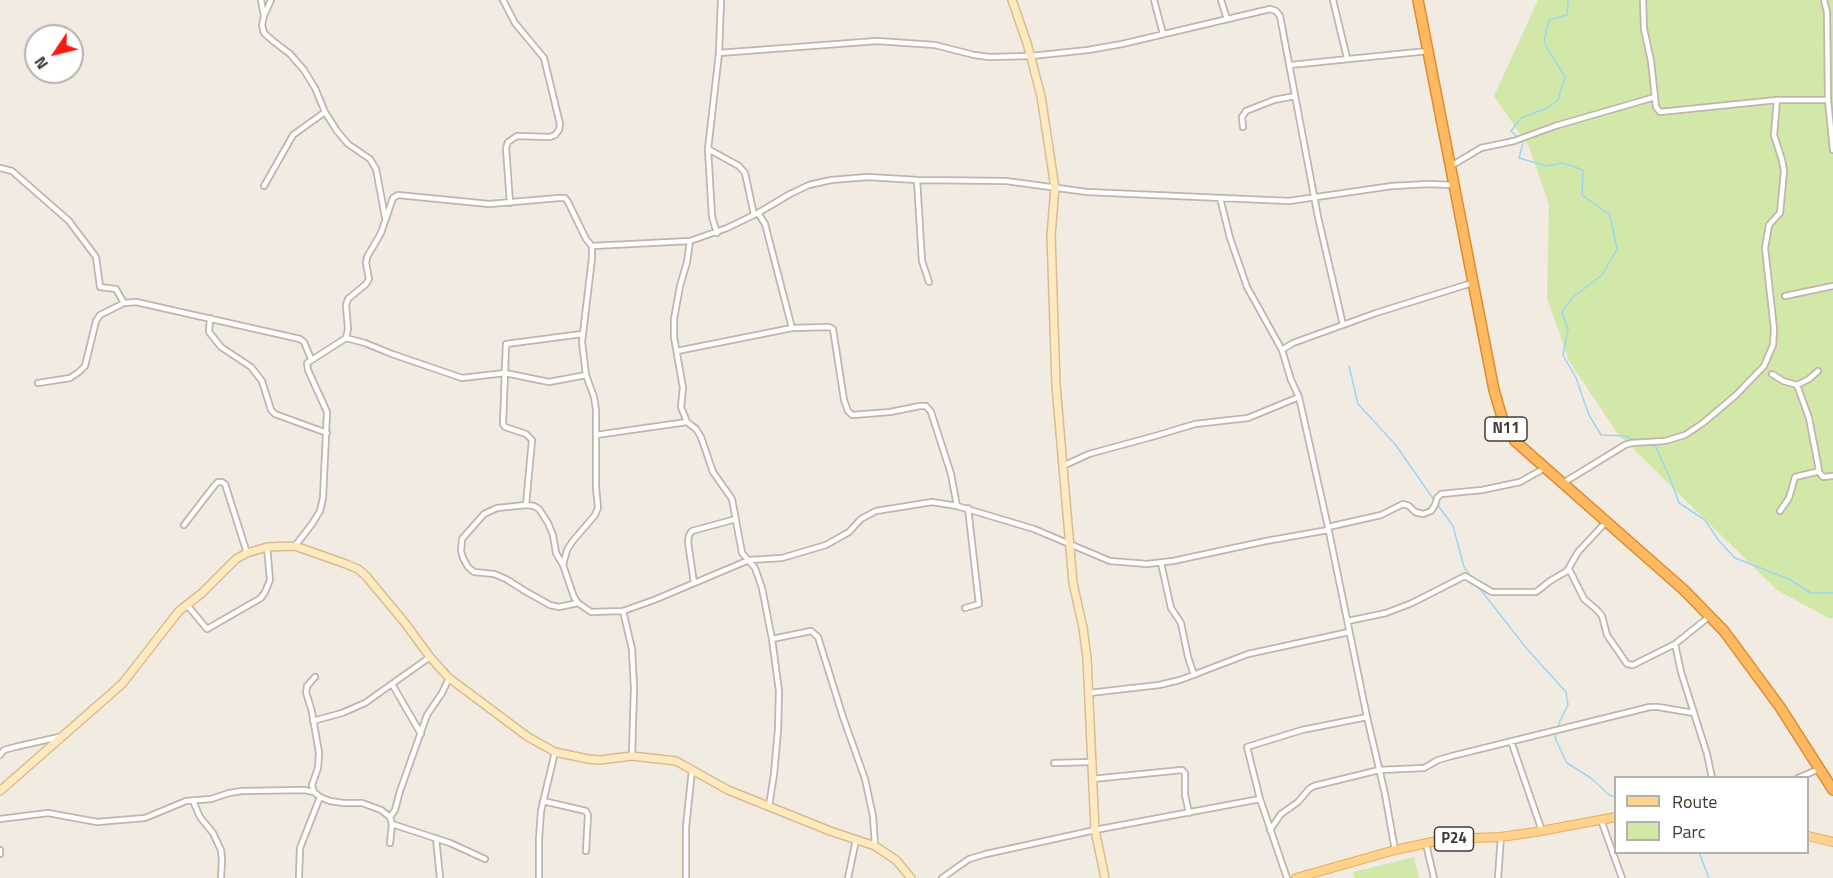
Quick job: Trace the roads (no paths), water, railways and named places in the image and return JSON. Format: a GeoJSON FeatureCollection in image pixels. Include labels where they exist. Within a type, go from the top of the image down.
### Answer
{"type":"FeatureCollection","features":[{"type":"Feature","properties":{"kind":"highway","name":"N11"},"geometry":{"type":"LineString","coordinates":[[1418,0],[1472,283],[1494,390],[1504,424],[1515,441],[1710,616],[1741,652],[1780,707],[1833,790]]}},
{"type":"Feature","properties":{"kind":"main road","name":"P24"},"geometry":{"type":"LineString","coordinates":[[1296,878],[1395,850],[1446,840],[1500,837],[1614,818]]}},
{"type":"Feature","properties":{"kind":"main road"},"geometry":{"type":"LineString","coordinates":[[1809,836],[1833,842]]}},
{"type":"Feature","properties":{"kind":"street"},"geometry":{"type":"LineString","coordinates":[[261,0],[264,16]]}},
{"type":"Feature","properties":{"kind":"street"},"geometry":{"type":"LineString","coordinates":[[271,0],[262,25],[264,33],[290,54],[304,70],[337,131],[348,144],[370,159],[376,169],[386,220]]}},
{"type":"Feature","properties":{"kind":"street"},"geometry":{"type":"LineString","coordinates":[[503,0],[515,23],[544,58],[560,124],[555,135],[550,137],[517,136],[508,142],[506,148],[510,203]]}},
{"type":"Feature","properties":{"kind":"street"},"geometry":{"type":"LineString","coordinates":[[717,233],[712,217],[708,149],[719,53],[721,0]]}},
{"type":"Feature","properties":{"kind":"street"},"geometry":{"type":"LineString","coordinates":[[1012,0],[1031,56],[1041,96],[1055,188],[1052,235],[1054,344],[1073,583],[1083,628],[1089,693],[1095,830],[1105,878]]}},
{"type":"Feature","properties":{"kind":"street"},"geometry":{"type":"LineString","coordinates":[[1154,0],[1163,34]]}},
{"type":"Feature","properties":{"kind":"street"},"geometry":{"type":"LineString","coordinates":[[1221,0],[1227,19]]}},
{"type":"Feature","properties":{"kind":"street"},"geometry":{"type":"LineString","coordinates":[[1333,0],[1347,58]]}},
{"type":"Feature","properties":{"kind":"street"},"geometry":{"type":"LineString","coordinates":[[1642,0],[1644,29],[1651,61],[1657,110],[1664,112],[1777,100],[1828,100]]}},
{"type":"Feature","properties":{"kind":"street"},"geometry":{"type":"LineString","coordinates":[[1824,0],[1830,12],[1828,100],[1833,150]]}},
{"type":"Feature","properties":{"kind":"street"},"geometry":{"type":"LineString","coordinates":[[719,53],[877,41],[935,45],[988,57],[1031,56],[1122,44],[1270,9],[1276,11],[1280,16],[1314,198],[1343,325]]}},
{"type":"Feature","properties":{"kind":"street"},"geometry":{"type":"LineString","coordinates":[[1290,65],[1428,51]]}},
{"type":"Feature","properties":{"kind":"street"},"geometry":{"type":"LineString","coordinates":[[1243,127],[1242,117],[1246,111],[1274,100],[1295,96]]}},
{"type":"Feature","properties":{"kind":"street"},"geometry":{"type":"LineString","coordinates":[[1450,167],[1481,148],[1514,141],[1555,126],[1655,97]]}},
{"type":"Feature","properties":{"kind":"street"},"geometry":{"type":"LineString","coordinates":[[1563,484],[1625,445],[1665,441],[1685,435],[1736,395],[1764,366],[1773,345],[1774,329],[1765,248],[1769,225],[1779,213],[1784,171],[1774,135],[1777,100]]}},
{"type":"Feature","properties":{"kind":"street"},"geometry":{"type":"LineString","coordinates":[[264,186],[293,135],[325,112]]}},
{"type":"Feature","properties":{"kind":"street"},"geometry":{"type":"LineString","coordinates":[[708,149],[739,166],[745,173],[756,214],[765,224],[792,328]]}},
{"type":"Feature","properties":{"kind":"street"},"geometry":{"type":"LineString","coordinates":[[0,168],[12,171],[69,221],[96,257],[100,287],[116,289],[124,303]]}},
{"type":"Feature","properties":{"kind":"street"},"geometry":{"type":"LineString","coordinates":[[295,546],[320,511],[323,498],[327,412],[307,363],[346,338],[348,330],[346,304],[348,299],[369,279],[367,257],[377,241],[393,198],[398,195],[489,204],[565,198],[588,243],[592,246],[690,241],[717,233],[809,185],[867,177],[1006,181],[1087,192],[1289,201],[1392,186],[1454,185]]}},
{"type":"Feature","properties":{"kind":"street"},"geometry":{"type":"LineString","coordinates":[[917,180],[922,261],[930,282]]}},
{"type":"Feature","properties":{"kind":"street"},"geometry":{"type":"LineString","coordinates":[[1220,198],[1247,287],[1282,350],[1299,397],[1395,850]]}},
{"type":"Feature","properties":{"kind":"street"},"geometry":{"type":"LineString","coordinates":[[690,241],[673,329],[683,388],[681,407],[687,422],[696,429],[701,437],[713,472],[732,499],[742,553],[759,575],[772,639],[779,691],[778,730],[769,806]]}},
{"type":"Feature","properties":{"kind":"street"},"geometry":{"type":"LineString","coordinates":[[563,565],[567,550],[595,515],[597,508],[596,410],[586,375],[582,334],[586,317],[592,246]]}},
{"type":"Feature","properties":{"kind":"street"},"geometry":{"type":"LineString","coordinates":[[1282,350],[1293,343],[1343,325],[1472,283]]}},
{"type":"Feature","properties":{"kind":"street"},"geometry":{"type":"LineString","coordinates":[[1785,296],[1833,286]]}},
{"type":"Feature","properties":{"kind":"street"},"geometry":{"type":"LineString","coordinates":[[38,382],[69,378],[79,372],[84,366],[96,321],[100,315],[124,303],[136,302],[300,339],[304,342],[311,359]]}},
{"type":"Feature","properties":{"kind":"street"},"geometry":{"type":"LineString","coordinates":[[210,318],[209,332],[221,347],[251,367],[262,381],[274,414],[327,433]]}},
{"type":"Feature","properties":{"kind":"street"},"geometry":{"type":"LineString","coordinates":[[677,351],[792,328],[829,327],[833,329],[844,400],[848,411],[852,415],[926,406],[931,412],[951,474],[957,506]]}},
{"type":"Feature","properties":{"kind":"street"},"geometry":{"type":"LineString","coordinates":[[526,505],[532,440],[526,434],[505,427],[503,424],[506,344],[582,334]]}},
{"type":"Feature","properties":{"kind":"street"},"geometry":{"type":"LineString","coordinates":[[346,338],[462,378],[506,374],[549,382],[586,375]]}},
{"type":"Feature","properties":{"kind":"street"},"geometry":{"type":"LineString","coordinates":[[1772,374],[1783,381],[1797,384],[1809,379],[1818,371]]}},
{"type":"Feature","properties":{"kind":"street"},"geometry":{"type":"LineString","coordinates":[[1797,384],[1814,438],[1818,471],[1823,477],[1833,476]]}},
{"type":"Feature","properties":{"kind":"street"},"geometry":{"type":"LineString","coordinates":[[1063,466],[1089,453],[1195,424],[1248,418],[1299,397]]}},
{"type":"Feature","properties":{"kind":"street"},"geometry":{"type":"LineString","coordinates":[[596,435],[687,422]]}},
{"type":"Feature","properties":{"kind":"street"},"geometry":{"type":"LineString","coordinates":[[578,603],[559,607],[550,605],[506,579],[494,574],[474,572],[468,567],[461,551],[462,539],[484,514],[497,508],[534,506],[542,514],[553,535],[558,557],[578,603],[591,612],[623,611],[749,560],[782,558],[826,545],[849,532],[861,519],[876,511],[932,502],[968,508],[1034,529],[1110,561],[1161,563],[1328,529],[1381,514],[1403,504],[1415,512],[1424,514],[1431,511],[1441,494],[1482,490],[1520,482],[1545,468]]}},
{"type":"Feature","properties":{"kind":"street"},"geometry":{"type":"LineString","coordinates":[[1780,511],[1789,498],[1795,477],[1818,471]]}},
{"type":"Feature","properties":{"kind":"street"},"geometry":{"type":"LineString","coordinates":[[184,525],[214,486],[222,482],[225,484],[247,553]]}},
{"type":"Feature","properties":{"kind":"street"},"geometry":{"type":"LineString","coordinates":[[965,608],[979,604],[968,508]]}},
{"type":"Feature","properties":{"kind":"street"},"geometry":{"type":"LineString","coordinates":[[694,583],[689,535],[692,531],[736,519]]}},
{"type":"Feature","properties":{"kind":"street"},"geometry":{"type":"LineString","coordinates":[[1348,621],[1386,614],[1465,576],[1492,592],[1536,592],[1569,569],[1578,552],[1606,522]]}},
{"type":"Feature","properties":{"kind":"street"},"geometry":{"type":"LineString","coordinates":[[0,796],[0,791],[122,684],[179,611],[236,559],[247,553],[267,548],[295,546],[358,569],[450,678],[528,737],[555,752],[600,760],[632,756],[676,761],[728,790],[830,831],[875,846],[896,860],[911,878]]}},
{"type":"Feature","properties":{"kind":"street"},"geometry":{"type":"LineString","coordinates":[[187,605],[207,629],[261,598],[270,580],[267,548]]}},
{"type":"Feature","properties":{"kind":"street"},"geometry":{"type":"LineString","coordinates":[[1161,563],[1171,608],[1181,623],[1194,675]]}},
{"type":"Feature","properties":{"kind":"street"},"geometry":{"type":"LineString","coordinates":[[1569,569],[1584,599],[1602,616],[1607,635],[1627,664],[1634,665],[1675,644],[1710,616]]}},
{"type":"Feature","properties":{"kind":"street"},"geometry":{"type":"LineString","coordinates":[[623,611],[632,649],[634,688],[632,756]]}},
{"type":"Feature","properties":{"kind":"street"},"geometry":{"type":"LineString","coordinates":[[772,639],[811,631],[818,637],[865,779],[873,816],[875,846]]}},
{"type":"Feature","properties":{"kind":"street"},"geometry":{"type":"LineString","coordinates":[[1089,693],[1159,685],[1194,675],[1248,654],[1349,632]]}},
{"type":"Feature","properties":{"kind":"street"},"geometry":{"type":"LineString","coordinates":[[1675,644],[1712,776]]}},
{"type":"Feature","properties":{"kind":"street"},"geometry":{"type":"LineString","coordinates":[[313,721],[342,713],[365,703],[430,657]]}},
{"type":"Feature","properties":{"kind":"street"},"geometry":{"type":"LineString","coordinates":[[315,677],[307,686],[306,692],[319,753],[318,768],[312,784],[314,792],[320,797],[344,803],[362,803],[381,810],[390,817],[392,824],[390,843]]}},
{"type":"Feature","properties":{"kind":"street"},"geometry":{"type":"LineString","coordinates":[[390,817],[395,810],[427,715],[450,678]]}},
{"type":"Feature","properties":{"kind":"street"},"geometry":{"type":"LineString","coordinates":[[392,684],[421,734]]}},
{"type":"Feature","properties":{"kind":"street"},"geometry":{"type":"LineString","coordinates":[[1270,830],[1281,814],[1298,802],[1314,786],[1379,770],[1424,768],[1438,760],[1650,707],[1694,713]]}},
{"type":"Feature","properties":{"kind":"street"},"geometry":{"type":"LineString","coordinates":[[1287,878],[1260,799],[1246,749],[1249,745],[1302,730],[1366,717]]}},
{"type":"Feature","properties":{"kind":"street"},"geometry":{"type":"LineString","coordinates":[[0,755],[4,750],[62,736]]}},
{"type":"Feature","properties":{"kind":"street"},"geometry":{"type":"LineString","coordinates":[[1511,741],[1542,831]]}},
{"type":"Feature","properties":{"kind":"street"},"geometry":{"type":"LineString","coordinates":[[540,878],[539,839],[543,801],[555,752]]}},
{"type":"Feature","properties":{"kind":"street"},"geometry":{"type":"LineString","coordinates":[[1054,763],[1091,762]]}},
{"type":"Feature","properties":{"kind":"street"},"geometry":{"type":"LineString","coordinates":[[686,878],[686,827],[692,768]]}},
{"type":"Feature","properties":{"kind":"street"},"geometry":{"type":"LineString","coordinates":[[1801,776],[1819,769]]}},
{"type":"Feature","properties":{"kind":"street"},"geometry":{"type":"LineString","coordinates":[[1092,779],[1182,770],[1185,773],[1185,795],[1189,813]]}},
{"type":"Feature","properties":{"kind":"street"},"geometry":{"type":"LineString","coordinates":[[0,819],[48,813],[97,822],[145,818],[186,801],[211,799],[242,791],[314,792]]}},
{"type":"Feature","properties":{"kind":"street"},"geometry":{"type":"LineString","coordinates":[[299,876],[300,848],[320,797]]}},
{"type":"Feature","properties":{"kind":"street"},"geometry":{"type":"LineString","coordinates":[[942,878],[977,856],[1095,830],[1260,799]]}},
{"type":"Feature","properties":{"kind":"street"},"geometry":{"type":"LineString","coordinates":[[193,801],[200,817],[213,833],[221,850],[221,878]]}},
{"type":"Feature","properties":{"kind":"street"},"geometry":{"type":"LineString","coordinates":[[543,801],[586,811],[588,814],[586,851]]}},
{"type":"Feature","properties":{"kind":"street"},"geometry":{"type":"LineString","coordinates":[[1601,820],[1622,878]]}},
{"type":"Feature","properties":{"kind":"street"},"geometry":{"type":"LineString","coordinates":[[392,824],[436,838],[485,859]]}},
{"type":"Feature","properties":{"kind":"street"},"geometry":{"type":"LineString","coordinates":[[1498,878],[1500,837]]}},
{"type":"Feature","properties":{"kind":"street"},"geometry":{"type":"LineString","coordinates":[[436,838],[440,878]]}},
{"type":"Feature","properties":{"kind":"street"},"geometry":{"type":"LineString","coordinates":[[848,878],[856,839]]}},
{"type":"Feature","properties":{"kind":"street"},"geometry":{"type":"LineString","coordinates":[[1426,844],[1434,878]]}},
{"type":"Feature","properties":{"kind":"waterway"},"geometry":{"type":"LineString","coordinates":[[1517,137],[1511,131],[1521,118],[1547,108],[1558,100],[1565,77],[1544,41],[1549,20],[1567,15],[1568,0]]}},
{"type":"Feature","properties":{"kind":"waterway"},"geometry":{"type":"LineString","coordinates":[[1520,141],[1523,143],[1519,158],[1546,166],[1563,163],[1583,170],[1582,195],[1610,215],[1617,249],[1602,275],[1572,298],[1562,312],[1568,329],[1563,355],[1576,378],[1589,415],[1601,435],[1625,436],[1637,441]]}},
{"type":"Feature","properties":{"kind":"waterway"},"geometry":{"type":"LineString","coordinates":[[1349,366],[1358,404],[1395,444],[1434,500]]}},
{"type":"Feature","properties":{"kind":"waterway"},"geometry":{"type":"LineString","coordinates":[[1648,444],[1656,447],[1679,503],[1705,520],[1719,541],[1735,558],[1789,579],[1811,593],[1833,593]]}},
{"type":"Feature","properties":{"kind":"waterway"},"geometry":{"type":"LineString","coordinates":[[1437,504],[1453,526],[1464,567],[1471,577]]}},
{"type":"Feature","properties":{"kind":"waterway"},"geometry":{"type":"LineString","coordinates":[[1477,585],[1527,649],[1566,692],[1568,705],[1555,738],[1567,763],[1614,796]]}},
{"type":"Feature","properties":{"kind":"waterway"},"geometry":{"type":"LineString","coordinates":[[1700,854],[1709,878]]}}]}
